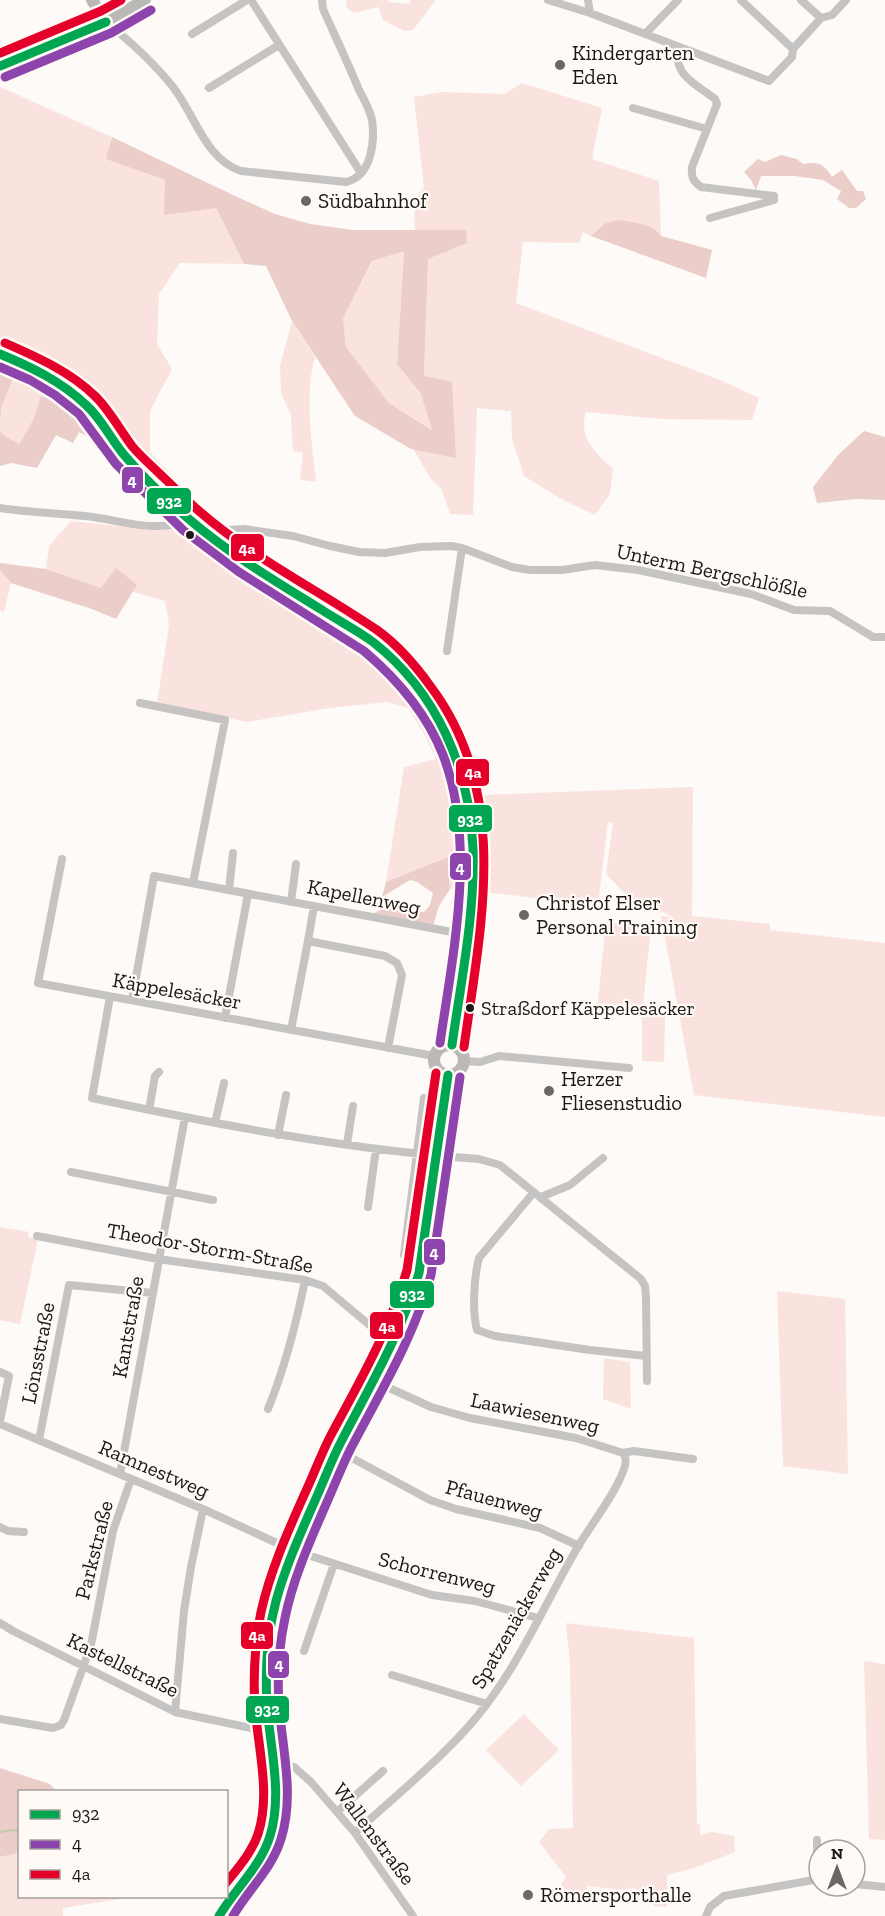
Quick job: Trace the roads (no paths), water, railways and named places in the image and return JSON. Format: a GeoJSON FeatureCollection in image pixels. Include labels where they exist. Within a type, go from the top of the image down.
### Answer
{"type":"FeatureCollection","features":[{"type":"Feature","properties":{"kind":"main road"},"geometry":{"type":"LineString","coordinates":[[92,0],[106,22]]}},
{"type":"Feature","properties":{"kind":"main road"},"geometry":{"type":"LineString","coordinates":[[0,66],[106,22],[145,0]]}},
{"type":"Feature","properties":{"kind":"main road"},"geometry":{"type":"LineString","coordinates":[[0,354],[35,369],[62,385],[88,406],[125,456],[212,539],[371,641],[414,681],[442,725],[454,749],[465,785],[473,849],[468,935],[452,1045]]}},
{"type":"Feature","properties":{"kind":"main road"},"geometry":{"type":"LineString","coordinates":[[452,1045],[461,1050],[464,1061],[458,1073],[448,1076],[435,1068],[434,1056],[438,1048],[452,1045]]}},
{"type":"Feature","properties":{"kind":"main road"},"geometry":{"type":"LineString","coordinates":[[219,1916],[256,1863],[269,1839],[275,1814],[273,1761],[267,1703],[267,1644],[276,1603],[292,1550],[337,1450],[374,1381],[412,1300],[448,1076]]}},
{"type":"Feature","properties":{"kind":"street"},"geometry":{"type":"LineString","coordinates":[[192,34],[249,0],[361,173]]}},
{"type":"Feature","properties":{"kind":"street"},"geometry":{"type":"LineString","coordinates":[[106,22],[142,51],[174,87],[215,154],[229,167],[242,171],[346,182],[353,180],[361,173],[369,159],[373,144],[372,117],[323,9],[322,0]]}},
{"type":"Feature","properties":{"kind":"street"},"geometry":{"type":"LineString","coordinates":[[548,0],[590,13],[769,81],[792,57],[793,49],[821,18],[832,15],[846,0]]}},
{"type":"Feature","properties":{"kind":"street"},"geometry":{"type":"LineString","coordinates":[[588,0],[590,13]]}},
{"type":"Feature","properties":{"kind":"street"},"geometry":{"type":"LineString","coordinates":[[645,34],[678,0]]}},
{"type":"Feature","properties":{"kind":"street"},"geometry":{"type":"LineString","coordinates":[[741,0],[793,49]]}},
{"type":"Feature","properties":{"kind":"street"},"geometry":{"type":"LineString","coordinates":[[801,0],[821,18]]}},
{"type":"Feature","properties":{"kind":"street"},"geometry":{"type":"LineString","coordinates":[[209,88],[279,45]]}},
{"type":"Feature","properties":{"kind":"street"},"geometry":{"type":"LineString","coordinates":[[679,48],[676,59],[682,74],[715,99],[717,104],[692,167],[691,176],[701,187],[774,196],[774,200],[710,218]]}},
{"type":"Feature","properties":{"kind":"street"},"geometry":{"type":"LineString","coordinates":[[633,108],[707,129]]}},
{"type":"Feature","properties":{"kind":"street"},"geometry":{"type":"LineString","coordinates":[[0,508],[93,517],[126,525],[156,528],[178,525],[190,520]]}},
{"type":"Feature","properties":{"kind":"street","name":"Unterm Bergschlößle"},"geometry":{"type":"LineString","coordinates":[[212,539],[227,530],[236,529],[273,532],[359,552],[385,553],[420,547],[451,546],[512,567],[530,570],[562,570],[595,565],[649,572],[751,594],[794,610],[831,611],[873,637],[885,637]]}},
{"type":"Feature","properties":{"kind":"street"},"geometry":{"type":"LineString","coordinates":[[447,651],[462,548]]}},
{"type":"Feature","properties":{"kind":"street"},"geometry":{"type":"LineString","coordinates":[[140,704],[225,720],[193,883]]}},
{"type":"Feature","properties":{"kind":"street"},"geometry":{"type":"LineString","coordinates":[[229,890],[233,853]]}},
{"type":"Feature","properties":{"kind":"street","name":"Käppelesäcker"},"geometry":{"type":"LineString","coordinates":[[62,859],[38,983],[434,1056]]}},
{"type":"Feature","properties":{"kind":"street","name":"Kapellenweg"},"geometry":{"type":"LineString","coordinates":[[296,864],[291,902],[468,935]]}},
{"type":"Feature","properties":{"kind":"street"},"geometry":{"type":"LineString","coordinates":[[132,1000],[154,876],[291,902]]}},
{"type":"Feature","properties":{"kind":"street"},"geometry":{"type":"LineString","coordinates":[[225,1018],[248,894]]}},
{"type":"Feature","properties":{"kind":"street"},"geometry":{"type":"LineString","coordinates":[[291,1030],[314,906]]}},
{"type":"Feature","properties":{"kind":"street"},"geometry":{"type":"LineString","coordinates":[[308,941],[385,956],[397,963],[402,975],[388,1048]]}},
{"type":"Feature","properties":{"kind":"street"},"geometry":{"type":"LineString","coordinates":[[110,997],[92,1098],[278,1135],[494,1162],[641,1279],[645,1286],[646,1298],[647,1381]]}},
{"type":"Feature","properties":{"kind":"street"},"geometry":{"type":"LineString","coordinates":[[464,1061],[480,1062],[499,1056],[629,1068]]}},
{"type":"Feature","properties":{"kind":"street"},"geometry":{"type":"LineString","coordinates":[[149,1110],[155,1076],[159,1072]]}},
{"type":"Feature","properties":{"kind":"street"},"geometry":{"type":"LineString","coordinates":[[215,1123],[224,1083]]}},
{"type":"Feature","properties":{"kind":"street"},"geometry":{"type":"LineString","coordinates":[[278,1135],[286,1095]]}},
{"type":"Feature","properties":{"kind":"street"},"geometry":{"type":"LineString","coordinates":[[404,1255],[424,1098]]}},
{"type":"Feature","properties":{"kind":"street"},"geometry":{"type":"LineString","coordinates":[[347,1144],[353,1106]]}},
{"type":"Feature","properties":{"kind":"street","name":"Kantstraße"},"geometry":{"type":"LineString","coordinates":[[120,1474],[185,1117]]}},
{"type":"Feature","properties":{"kind":"street"},"geometry":{"type":"LineString","coordinates":[[368,1207],[376,1149]]}},
{"type":"Feature","properties":{"kind":"street"},"geometry":{"type":"LineString","coordinates":[[603,1158],[570,1185],[537,1195],[479,1258],[476,1271],[474,1320],[477,1330],[495,1336],[646,1356]]}},
{"type":"Feature","properties":{"kind":"street"},"geometry":{"type":"LineString","coordinates":[[71,1172],[213,1200]]}},
{"type":"Feature","properties":{"kind":"street","name":"Theodor-Storm-Straße"},"geometry":{"type":"LineString","coordinates":[[37,1236],[158,1259],[305,1280],[323,1286],[392,1344]]}},
{"type":"Feature","properties":{"kind":"street"},"geometry":{"type":"LineString","coordinates":[[268,1409],[286,1361],[305,1280]]}},
{"type":"Feature","properties":{"kind":"street","name":"Lönsstraße"},"geometry":{"type":"LineString","coordinates":[[39,1440],[69,1285],[153,1293]]}},
{"type":"Feature","properties":{"kind":"street"},"geometry":{"type":"LineString","coordinates":[[0,1372],[9,1376],[0,1422]]}},
{"type":"Feature","properties":{"kind":"street","name":"Laawiesenweg"},"geometry":{"type":"LineString","coordinates":[[374,1381],[431,1407],[496,1424],[576,1438],[623,1453],[634,1450],[693,1459]]}},
{"type":"Feature","properties":{"kind":"street","name":"Ramnestweg"},"geometry":{"type":"LineString","coordinates":[[0,1422],[203,1509],[292,1550]]}},
{"type":"Feature","properties":{"kind":"street","name":"Pfauenweg"},"geometry":{"type":"LineString","coordinates":[[337,1450],[430,1500],[456,1509],[540,1528],[579,1546]]}},
{"type":"Feature","properties":{"kind":"street","name":"Spatzenäckerweg"},"geometry":{"type":"LineString","coordinates":[[355,1833],[436,1759],[487,1704],[508,1672],[624,1469],[626,1460],[623,1453]]}},
{"type":"Feature","properties":{"kind":"street","name":"Parkstraße"},"geometry":{"type":"LineString","coordinates":[[0,1719],[52,1728],[61,1725],[91,1645],[113,1531],[131,1479]]}},
{"type":"Feature","properties":{"kind":"street"},"geometry":{"type":"LineString","coordinates":[[175,1712],[184,1611],[203,1509]]}},
{"type":"Feature","properties":{"kind":"street"},"geometry":{"type":"LineString","coordinates":[[0,1527],[8,1531],[24,1532]]}},
{"type":"Feature","properties":{"kind":"street","name":"Schorrenweg"},"geometry":{"type":"LineString","coordinates":[[292,1550],[432,1595],[475,1601],[538,1618]]}},
{"type":"Feature","properties":{"kind":"street"},"geometry":{"type":"LineString","coordinates":[[304,1651],[334,1564]]}},
{"type":"Feature","properties":{"kind":"street","name":"Kastellstraße"},"geometry":{"type":"LineString","coordinates":[[0,1623],[175,1712],[270,1732]]}},
{"type":"Feature","properties":{"kind":"street"},"geometry":{"type":"LineString","coordinates":[[392,1675],[487,1704]]}},
{"type":"Feature","properties":{"kind":"street","name":"Wallenstraße"},"geometry":{"type":"LineString","coordinates":[[273,1761],[294,1767],[338,1811],[412,1916]]}},
{"type":"Feature","properties":{"kind":"street"},"geometry":{"type":"LineString","coordinates":[[338,1811],[383,1771]]}},
{"type":"Feature","properties":{"kind":"street"},"geometry":{"type":"LineString","coordinates":[[706,1916],[716,1900],[724,1896],[807,1881]]}},
{"type":"Feature","properties":{"kind":"street"},"geometry":{"type":"LineString","coordinates":[[867,1885],[885,1887]]}},
{"type":"Feature","properties":{"kind":"waterway"},"geometry":{"type":"LineString","coordinates":[[0,1832],[18,1831]]}},
{"type":"Feature","properties":{"kind":"place","name":"Kindergarten Eden"},"geometry":{"type":"Point","coordinates":[560,65]}},
{"type":"Feature","properties":{"kind":"place","name":"Südbahnhof"},"geometry":{"type":"Point","coordinates":[306,201]}},
{"type":"Feature","properties":{"kind":"place","name":"Christof Elser Personal Training"},"geometry":{"type":"Point","coordinates":[524,915]}},
{"type":"Feature","properties":{"kind":"place","name":"Straßdorf Käppelesäcker"},"geometry":{"type":"Point","coordinates":[470,1008]}},
{"type":"Feature","properties":{"kind":"place","name":"Herzer Fliesenstudio"},"geometry":{"type":"Point","coordinates":[549,1091]}},
{"type":"Feature","properties":{"kind":"place","name":"Römersporthalle"},"geometry":{"type":"Point","coordinates":[528,1895]}}]}
